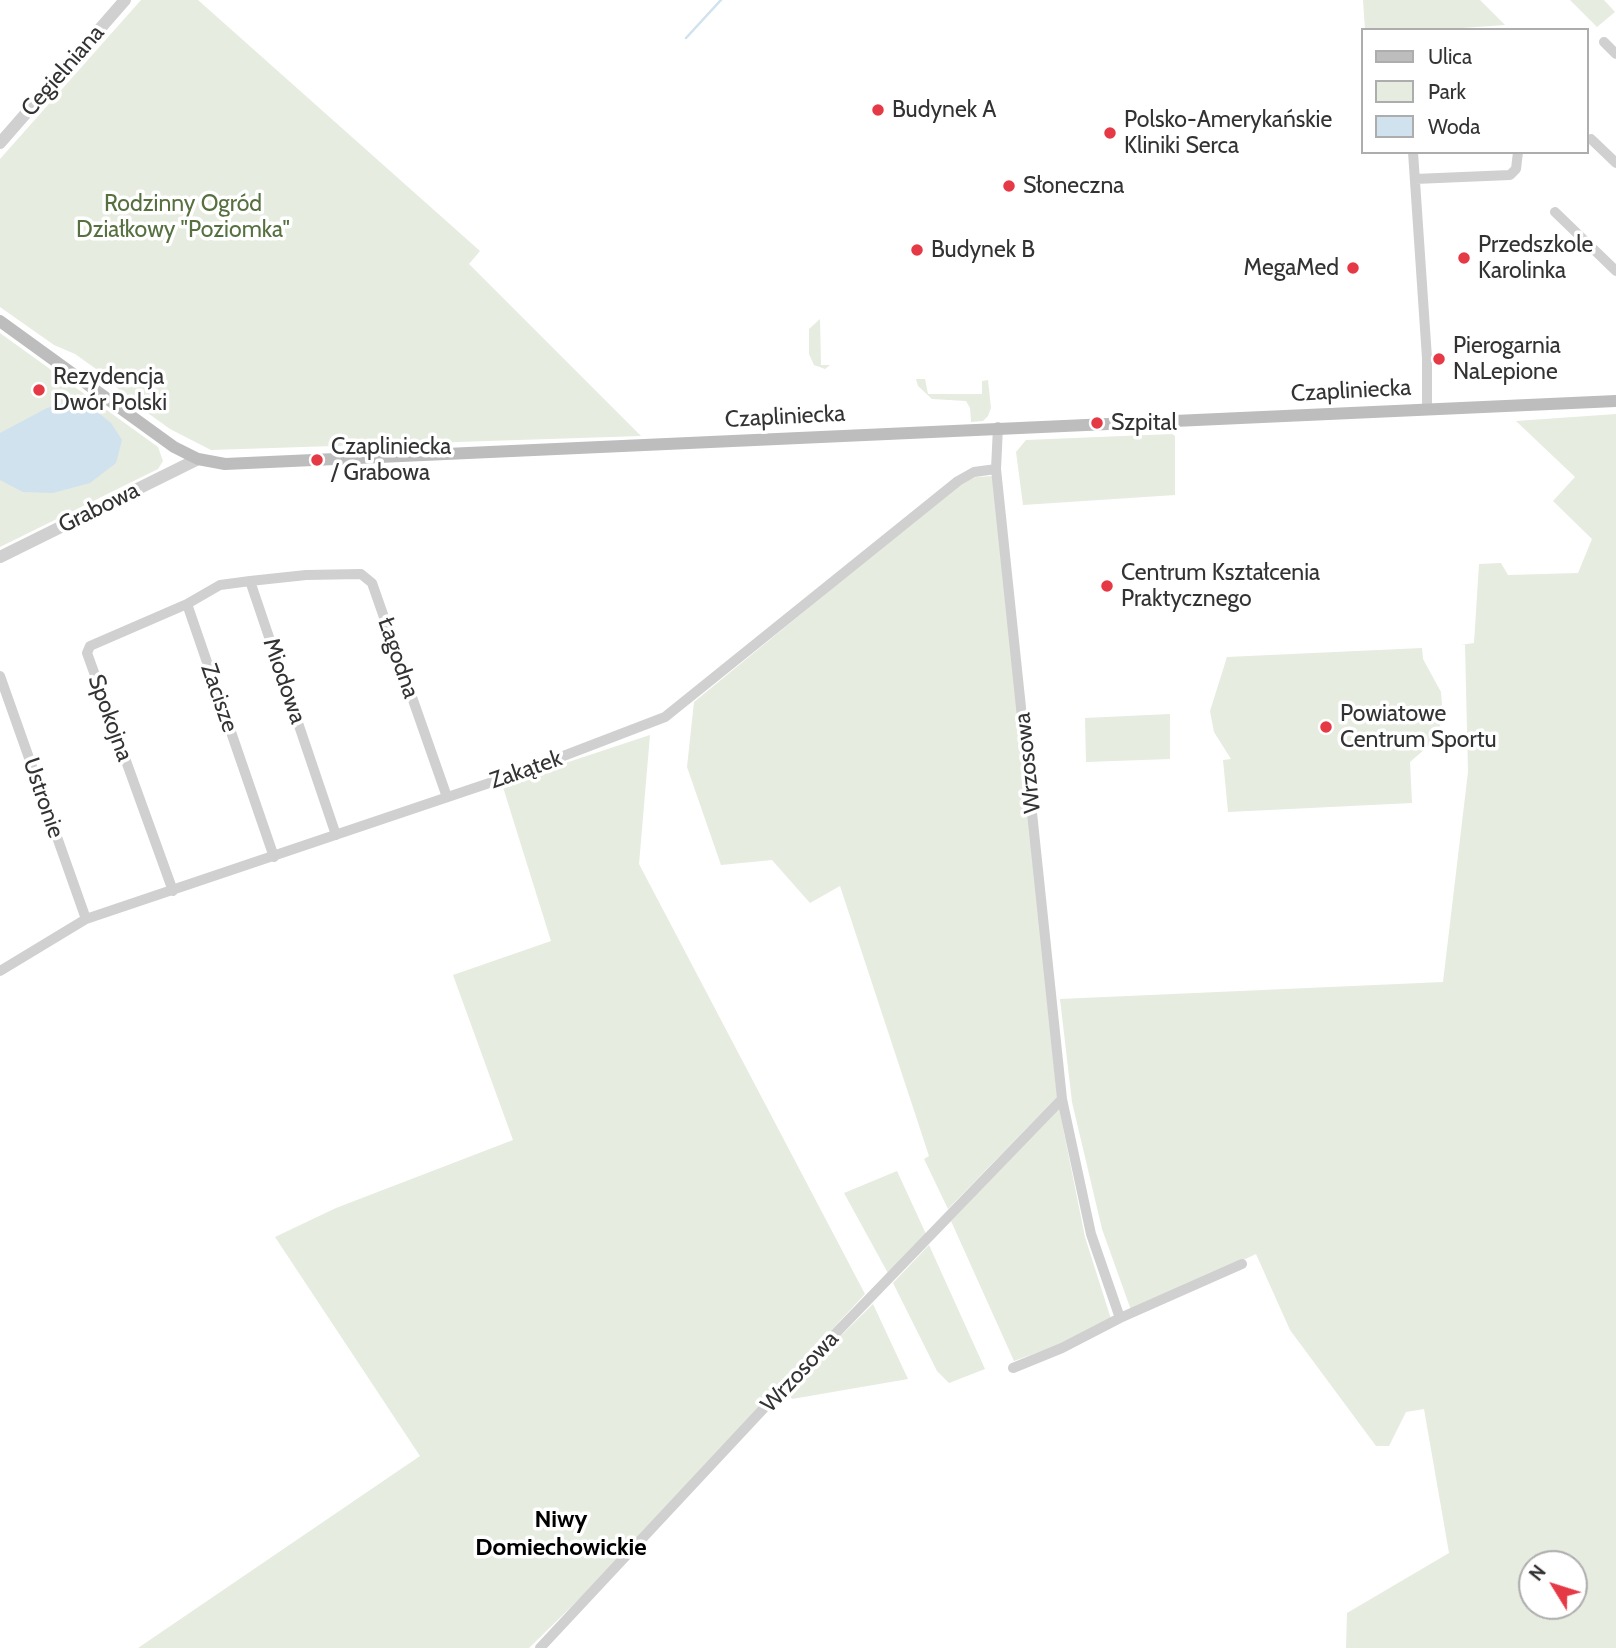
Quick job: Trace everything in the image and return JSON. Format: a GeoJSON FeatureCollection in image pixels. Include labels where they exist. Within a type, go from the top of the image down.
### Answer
{"type":"FeatureCollection","features":[{"type":"Feature","properties":{"kind":"main road","name":"Czapliniecka"},"geometry":{"type":"LineString","coordinates":[[0,321],[167,442],[198,459],[247,463],[1616,401]]}},
{"type":"Feature","properties":{"kind":"street","name":"Cegielniana"},"geometry":{"type":"LineString","coordinates":[[0,143],[125,0]]}},
{"type":"Feature","properties":{"kind":"street"},"geometry":{"type":"LineString","coordinates":[[1604,42],[1616,54]]}},
{"type":"Feature","properties":{"kind":"street"},"geometry":{"type":"LineString","coordinates":[[1591,139],[1616,163]]}},
{"type":"Feature","properties":{"kind":"street"},"geometry":{"type":"LineString","coordinates":[[1413,154],[1427,358],[1427,409]]}},
{"type":"Feature","properties":{"kind":"street"},"geometry":{"type":"LineString","coordinates":[[1415,179],[1510,175],[1516,169],[1518,154]]}},
{"type":"Feature","properties":{"kind":"street"},"geometry":{"type":"LineString","coordinates":[[1555,212],[1616,271]]}},
{"type":"Feature","properties":{"kind":"street","name":"Wrzosowa"},"geometry":{"type":"LineString","coordinates":[[998,427],[996,469],[1062,1099],[1091,1234],[1120,1318]]}},
{"type":"Feature","properties":{"kind":"street","name":"Grabowa"},"geometry":{"type":"LineString","coordinates":[[0,557],[198,459]]}},
{"type":"Feature","properties":{"kind":"street","name":"Zakątek"},"geometry":{"type":"LineString","coordinates":[[0,971],[86,919],[447,797],[618,737],[666,717],[958,481],[974,472],[996,469]]}},
{"type":"Feature","properties":{"kind":"street","name":"Łagodna"},"geometry":{"type":"LineString","coordinates":[[250,581],[306,575],[361,575],[372,583],[447,797]]}},
{"type":"Feature","properties":{"kind":"street"},"geometry":{"type":"LineString","coordinates":[[187,604],[220,585],[250,581]]}},
{"type":"Feature","properties":{"kind":"street","name":"Miodowa"},"geometry":{"type":"LineString","coordinates":[[250,581],[336,835]]}},
{"type":"Feature","properties":{"kind":"street","name":"Zacisze"},"geometry":{"type":"LineString","coordinates":[[187,604],[274,857]]}},
{"type":"Feature","properties":{"kind":"street","name":"Spokojna"},"geometry":{"type":"LineString","coordinates":[[173,891],[87,653],[90,646],[187,604]]}},
{"type":"Feature","properties":{"kind":"street","name":"Ustronie"},"geometry":{"type":"LineString","coordinates":[[0,676],[86,919]]}},
{"type":"Feature","properties":{"kind":"street","name":"Wrzosowa"},"geometry":{"type":"LineString","coordinates":[[540,1648],[789,1382],[1062,1099]]}},
{"type":"Feature","properties":{"kind":"street"},"geometry":{"type":"LineString","coordinates":[[1013,1368],[1242,1264]]}},
{"type":"Feature","properties":{"kind":"green space","name":"Rodzinny Ogród Działkowy \"Poziomka\""},"geometry":{"type":"Polygon","coordinates":[[[141,0],[198,0],[480,251],[469,264],[641,436],[211,450],[170,429],[127,398],[106,376],[75,354],[54,345],[0,307],[0,159],[141,0]]]}},
{"type":"Feature","properties":{"kind":"green space"},"geometry":{"type":"Polygon","coordinates":[[[1363,0],[1480,0],[1505,25],[1462,28],[1365,28],[1363,0]]]}},
{"type":"Feature","properties":{"kind":"green space"},"geometry":{"type":"Polygon","coordinates":[[[1570,0],[1604,0],[1615,12],[1597,27],[1570,0]]]}},
{"type":"Feature","properties":{"kind":"green space"},"geometry":{"type":"Polygon","coordinates":[[[820,319],[821,365],[830,365],[825,369],[814,365],[809,354],[809,329],[820,319]]]}},
{"type":"Feature","properties":{"kind":"green space","name":"Rezydencja Dwór Polski"},"geometry":{"type":"Polygon","coordinates":[[[0,333],[158,447],[163,461],[158,469],[0,547],[0,333]]]}},
{"type":"Feature","properties":{"kind":"green space"},"geometry":{"type":"Polygon","coordinates":[[[916,379],[925,379],[928,394],[982,394],[982,381],[988,380],[991,408],[988,416],[983,421],[971,422],[970,408],[966,401],[932,399],[918,386],[916,379]]]}},
{"type":"Feature","properties":{"kind":"green space"},"geometry":{"type":"Polygon","coordinates":[[[1616,414],[1616,1648],[1346,1648],[1347,1613],[1449,1553],[1424,1409],[1406,1412],[1389,1446],[1376,1446],[1290,1330],[1256,1254],[1132,1313],[1102,1229],[1072,1102],[1060,999],[1443,982],[1468,772],[1465,645],[1461,645],[1474,643],[1479,564],[1501,563],[1508,575],[1578,573],[1592,539],[1553,501],[1575,477],[1516,421],[1616,414]]]}},
{"type":"Feature","properties":{"kind":"green space"},"geometry":{"type":"Polygon","coordinates":[[[1175,436],[1175,495],[1023,505],[1016,452],[1026,440],[1175,436]]]}},
{"type":"Feature","properties":{"kind":"green space"},"geometry":{"type":"Polygon","coordinates":[[[994,476],[1057,1097],[948,1209],[924,1159],[929,1156],[840,886],[810,903],[772,860],[721,865],[687,767],[694,702],[958,485],[976,477],[994,476]]]}},
{"type":"Feature","properties":{"kind":"green space","name":"Powiatowe Centrum Sportu"},"geometry":{"type":"Polygon","coordinates":[[[1422,648],[1423,659],[1441,692],[1443,719],[1433,742],[1410,762],[1412,803],[1228,812],[1223,760],[1231,759],[1214,732],[1210,711],[1227,657],[1422,648]]]}},
{"type":"Feature","properties":{"kind":"green space"},"geometry":{"type":"Polygon","coordinates":[[[1170,714],[1170,759],[1086,762],[1085,718],[1170,714]]]}},
{"type":"Feature","properties":{"kind":"green space"},"geometry":{"type":"Polygon","coordinates":[[[650,735],[639,864],[865,1294],[610,1569],[529,1648],[138,1648],[420,1456],[275,1237],[336,1208],[513,1140],[453,975],[551,941],[502,784],[650,735]]]}},
{"type":"Feature","properties":{"kind":"green space"},"geometry":{"type":"Polygon","coordinates":[[[1059,1108],[1085,1237],[1111,1319],[1066,1342],[1014,1361],[951,1221],[1059,1108]]]}},
{"type":"Feature","properties":{"kind":"green space"},"geometry":{"type":"Polygon","coordinates":[[[897,1171],[926,1234],[889,1275],[844,1193],[897,1171]]]}},
{"type":"Feature","properties":{"kind":"green space"},"geometry":{"type":"Polygon","coordinates":[[[929,1245],[985,1369],[949,1383],[937,1371],[893,1283],[929,1245]]]}},
{"type":"Feature","properties":{"kind":"green space"},"geometry":{"type":"Polygon","coordinates":[[[873,1304],[908,1379],[792,1399],[786,1390],[873,1304]]]}},
{"type":"Feature","properties":{"kind":"water"},"geometry":{"type":"Polygon","coordinates":[[[73,400],[91,407],[111,423],[122,440],[116,463],[90,483],[53,493],[23,492],[0,480],[0,433],[47,408],[73,400]]]}},
{"type":"Feature","properties":{"kind":"waterway"},"geometry":{"type":"LineString","coordinates":[[686,38],[721,0]]}},
{"type":"Feature","properties":{"kind":"place","name":"Budynek A"},"geometry":{"type":"Point","coordinates":[878,110]}},
{"type":"Feature","properties":{"kind":"place","name":"Polsko-Amerykańskie Kliniki Serca"},"geometry":{"type":"Point","coordinates":[1110,133]}},
{"type":"Feature","properties":{"kind":"place","name":"Słoneczna"},"geometry":{"type":"Point","coordinates":[1009,186]}},
{"type":"Feature","properties":{"kind":"place","name":"Budynek B"},"geometry":{"type":"Point","coordinates":[917,250]}},
{"type":"Feature","properties":{"kind":"place","name":"Przedszkole Karolinka"},"geometry":{"type":"Point","coordinates":[1464,258]}},
{"type":"Feature","properties":{"kind":"place","name":"MegaMed"},"geometry":{"type":"Point","coordinates":[1353,268]}},
{"type":"Feature","properties":{"kind":"place","name":"Pierogarnia NaLepione"},"geometry":{"type":"Point","coordinates":[1439,359]}},
{"type":"Feature","properties":{"kind":"place","name":"Rezydencja Dwór Polski"},"geometry":{"type":"Point","coordinates":[39,390]}},
{"type":"Feature","properties":{"kind":"place","name":"Szpital"},"geometry":{"type":"Point","coordinates":[1097,423]}},
{"type":"Feature","properties":{"kind":"place","name":"Czapliniecka / Grabowa"},"geometry":{"type":"Point","coordinates":[317,460]}},
{"type":"Feature","properties":{"kind":"place","name":"Centrum Kształcenia Praktycznego"},"geometry":{"type":"Point","coordinates":[1107,586]}},
{"type":"Feature","properties":{"kind":"place","name":"Powiatowe Centrum Sportu"},"geometry":{"type":"Point","coordinates":[1326,727]}},
{"type":"Feature","properties":{"kind":"district","name":"Niwy Domiechowickie"},"geometry":{"type":"Point","coordinates":[561,1534]}}]}
